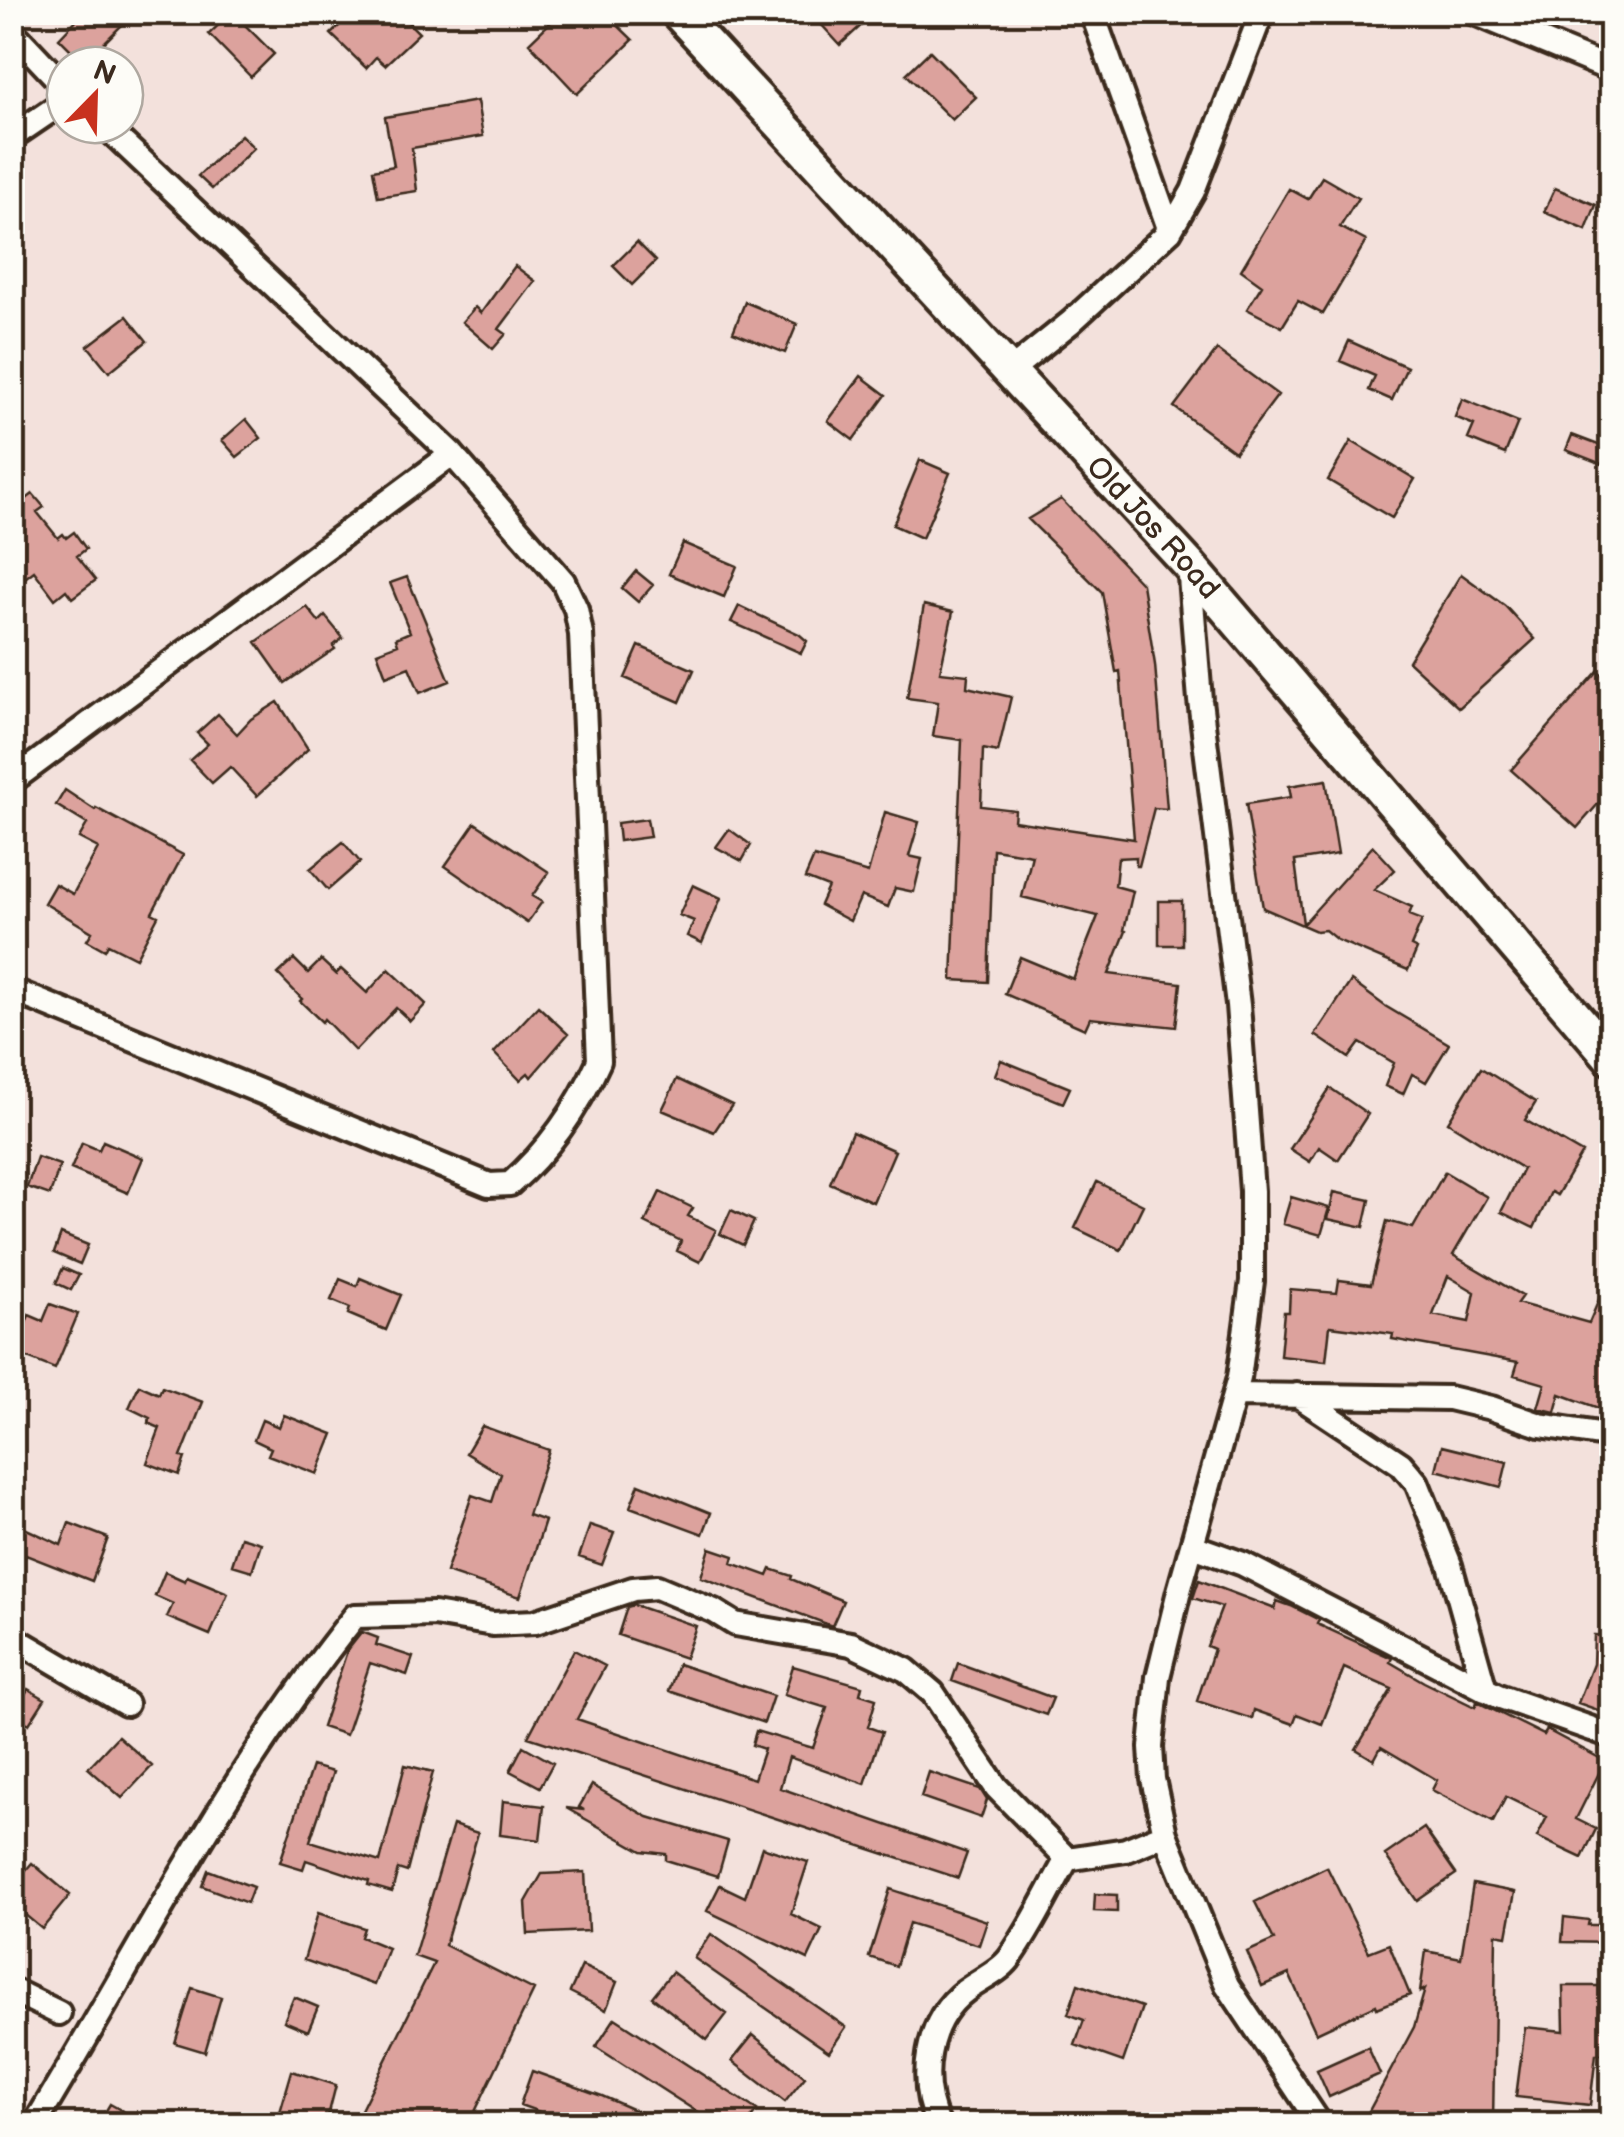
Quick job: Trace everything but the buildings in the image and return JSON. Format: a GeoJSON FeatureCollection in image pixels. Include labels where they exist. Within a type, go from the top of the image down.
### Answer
{"type":"FeatureCollection","features":[{"type":"Feature","properties":{"kind":"main road","name":"Old Jos Road"},"geometry":{"type":"LineString","coordinates":[[677,12],[1189,565],[1612,1059]]}},
{"type":"Feature","properties":{"kind":"street"},"geometry":{"type":"LineString","coordinates":[[1092,12],[1170,232]]}},
{"type":"Feature","properties":{"kind":"street"},"geometry":{"type":"LineString","coordinates":[[1010,371],[1071,322],[1170,232],[1193,191],[1262,12]]}},
{"type":"Feature","properties":{"kind":"street"},"geometry":{"type":"LineString","coordinates":[[1472,12],[1612,70]]}},
{"type":"Feature","properties":{"kind":"street"},"geometry":{"type":"LineString","coordinates":[[12,31],[45,66]]}},
{"type":"Feature","properties":{"kind":"street"},"geometry":{"type":"LineString","coordinates":[[12,137],[45,115]]}},
{"type":"Feature","properties":{"kind":"street"},"geometry":{"type":"LineString","coordinates":[[12,990],[475,1181],[499,1186],[510,1184],[538,1156],[571,1114],[598,1061],[581,634],[576,610],[563,582],[452,454],[125,145]]}},
{"type":"Feature","properties":{"kind":"street"},"geometry":{"type":"LineString","coordinates":[[12,781],[452,454]]}},
{"type":"Feature","properties":{"kind":"street"},"geometry":{"type":"LineString","coordinates":[[1189,565],[1200,700],[1238,1005],[1252,1191],[1249,1314],[1235,1395],[1158,1677],[1151,1747],[1153,1779],[1165,1834],[1227,1985],[1320,2124]]}},
{"type":"Feature","properties":{"kind":"street"},"geometry":{"type":"LineString","coordinates":[[1235,1395],[1449,1398],[1540,1425],[1612,1436]]}},
{"type":"Feature","properties":{"kind":"street"},"geometry":{"type":"LineString","coordinates":[[1297,1395],[1401,1464],[1417,1483],[1450,1565],[1485,1690]]}},
{"type":"Feature","properties":{"kind":"street"},"geometry":{"type":"LineString","coordinates":[[1193,1546],[1242,1564],[1485,1690],[1544,1715],[1612,1736]]}},
{"type":"Feature","properties":{"kind":"street"},"geometry":{"type":"LineString","coordinates":[[35,2124],[102,2014],[182,1868],[313,1669],[355,1616],[434,1614],[493,1624],[535,1622],[632,1590],[657,1587],[714,1611],[734,1624],[850,1644],[906,1670],[932,1693],[996,1787],[1067,1859]]}},
{"type":"Feature","properties":{"kind":"street"},"geometry":{"type":"LineString","coordinates":[[12,1637],[126,1704]]}},
{"type":"Feature","properties":{"kind":"street"},"geometry":{"type":"LineString","coordinates":[[1067,1859],[1126,1850],[1165,1834]]}},
{"type":"Feature","properties":{"kind":"street"},"geometry":{"type":"LineString","coordinates":[[938,2124],[928,2064],[940,2016],[961,1994],[1007,1963],[1067,1859]]}},
{"type":"Feature","properties":{"kind":"street"},"geometry":{"type":"LineString","coordinates":[[12,1990],[59,2012]]}}]}
